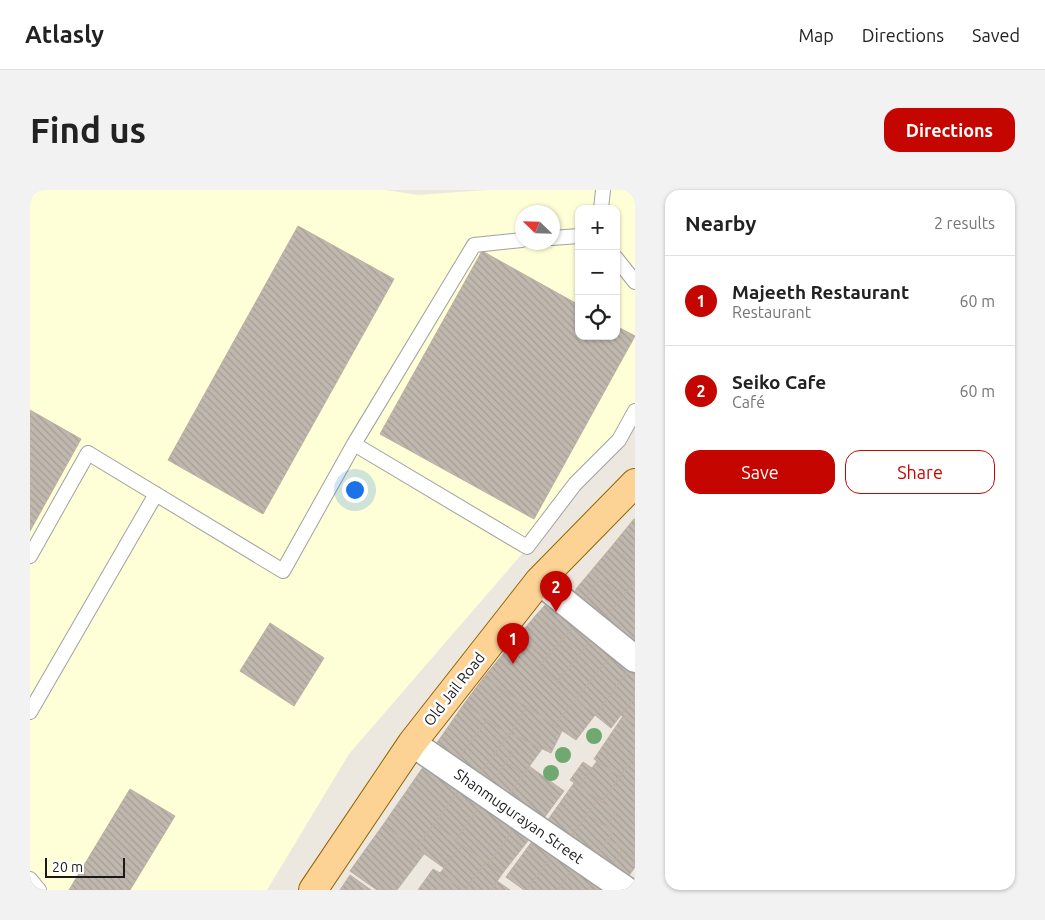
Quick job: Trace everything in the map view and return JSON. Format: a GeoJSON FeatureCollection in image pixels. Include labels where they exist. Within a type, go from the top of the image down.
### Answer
{"type":"FeatureCollection","features":[{"type":"Feature","properties":{"kind":"main road","name":"Old Jail Road"},"geometry":{"type":"LineString","coordinates":[[313,890],[412,742],[539,581],[635,483]]}},
{"type":"Feature","properties":{"kind":"street"},"geometry":{"type":"LineString","coordinates":[[539,581],[635,659]]}},
{"type":"Feature","properties":{"kind":"street","name":"Shanmugurayan Street"},"geometry":{"type":"LineString","coordinates":[[412,742],[626,890]]}},
{"type":"Feature","properties":{"kind":"lane"},"geometry":{"type":"LineString","coordinates":[[601,205],[603,190]]}},
{"type":"Feature","properties":{"kind":"lane"},"geometry":{"type":"LineString","coordinates":[[560,237],[575,236]]}},
{"type":"Feature","properties":{"kind":"lane"},"geometry":{"type":"LineString","coordinates":[[30,556],[88,452],[283,572],[354,444],[474,244],[515,241]]}},
{"type":"Feature","properties":{"kind":"lane"},"geometry":{"type":"LineString","coordinates":[[620,263],[635,282]]}},
{"type":"Feature","properties":{"kind":"lane"},"geometry":{"type":"LineString","coordinates":[[354,444],[527,547],[575,484],[619,440],[635,411]]}},
{"type":"Feature","properties":{"kind":"lane"},"geometry":{"type":"LineString","coordinates":[[30,712],[156,494]]}},
{"type":"Feature","properties":{"kind":"lane"},"geometry":{"type":"LineString","coordinates":[[30,879],[39,890]]}},
{"type":"Feature","properties":{"kind":"shaded area"},"geometry":{"type":"Polygon","coordinates":[[[30,190],[386,190],[418,195],[487,190],[635,190],[635,423],[349,754],[267,890],[30,890],[30,190]]]}},
{"type":"Feature","properties":{"kind":"building"},"geometry":{"type":"Polygon","coordinates":[[[298,226],[394,279],[263,514],[168,460],[298,226]]]}},
{"type":"Feature","properties":{"kind":"building"},"geometry":{"type":"Polygon","coordinates":[[[482,251],[575,303],[575,340],[620,340],[620,328],[635,336],[534,519],[380,434],[482,251]]]}},
{"type":"Feature","properties":{"kind":"building"},"geometry":{"type":"Polygon","coordinates":[[[30,410],[81,439],[30,531],[30,410]]]}},
{"type":"Feature","properties":{"kind":"building"},"geometry":{"type":"Polygon","coordinates":[[[635,519],[635,566],[612,546],[635,519]]]}},
{"type":"Feature","properties":{"kind":"building"},"geometry":{"type":"Polygon","coordinates":[[[612,546],[635,566],[635,581],[622,597],[591,571],[612,546]]]}},
{"type":"Feature","properties":{"kind":"building"},"geometry":{"type":"Polygon","coordinates":[[[591,571],[600,579],[583,601],[575,595],[576,589],[591,571]]]}},
{"type":"Feature","properties":{"kind":"building"},"geometry":{"type":"Polygon","coordinates":[[[600,579],[622,597],[604,619],[583,601],[600,579]]]}},
{"type":"Feature","properties":{"kind":"building"},"geometry":{"type":"Polygon","coordinates":[[[635,581],[635,654],[599,625],[635,581]]]}},
{"type":"Feature","properties":{"kind":"building"},"geometry":{"type":"Polygon","coordinates":[[[548,602],[580,619],[564,638],[537,614],[548,602]]]}},
{"type":"Feature","properties":{"kind":"building"},"geometry":{"type":"Polygon","coordinates":[[[537,614],[564,638],[546,659],[519,635],[537,614]]]}},
{"type":"Feature","properties":{"kind":"building"},"geometry":{"type":"Polygon","coordinates":[[[579,620],[596,634],[557,682],[539,666],[579,620]]]}},
{"type":"Feature","properties":{"kind":"building"},"geometry":{"type":"Polygon","coordinates":[[[270,623],[324,658],[294,706],[240,671],[270,623]]]}},
{"type":"Feature","properties":{"kind":"building"},"geometry":{"type":"Polygon","coordinates":[[[596,634],[614,652],[576,699],[557,682],[596,634]]]}},
{"type":"Feature","properties":{"kind":"building"},"geometry":{"type":"Polygon","coordinates":[[[519,635],[546,659],[539,666],[576,699],[554,725],[484,677],[519,635]]]}},
{"type":"Feature","properties":{"kind":"building"},"geometry":{"type":"Polygon","coordinates":[[[614,652],[632,666],[595,715],[576,699],[614,652]]]}},
{"type":"Feature","properties":{"kind":"building"},"geometry":{"type":"Polygon","coordinates":[[[632,666],[635,668],[635,697],[611,728],[595,715],[632,666]]]}},
{"type":"Feature","properties":{"kind":"building"},"geometry":{"type":"Polygon","coordinates":[[[484,677],[527,707],[509,735],[464,704],[484,677]]]}},
{"type":"Feature","properties":{"kind":"building"},"geometry":{"type":"Polygon","coordinates":[[[635,697],[635,725],[621,715],[635,697]]]}},
{"type":"Feature","properties":{"kind":"building"},"geometry":{"type":"Polygon","coordinates":[[[576,699],[595,715],[576,740],[554,725],[576,699]]]}},
{"type":"Feature","properties":{"kind":"building"},"geometry":{"type":"Polygon","coordinates":[[[464,704],[487,720],[455,763],[434,747],[464,704]]]}},
{"type":"Feature","properties":{"kind":"building"},"geometry":{"type":"Polygon","coordinates":[[[527,707],[562,731],[551,753],[510,733],[527,707]]]}},
{"type":"Feature","properties":{"kind":"building"},"geometry":{"type":"Polygon","coordinates":[[[623,716],[635,725],[635,755],[620,777],[594,759],[623,716]]]}},
{"type":"Feature","properties":{"kind":"building"},"geometry":{"type":"Polygon","coordinates":[[[487,720],[509,735],[477,778],[455,763],[487,720]]]}},
{"type":"Feature","properties":{"kind":"building"},"geometry":{"type":"Polygon","coordinates":[[[510,733],[542,749],[523,775],[506,762],[513,753],[501,745],[510,733]]]}},
{"type":"Feature","properties":{"kind":"building"},"geometry":{"type":"Polygon","coordinates":[[[501,745],[513,753],[489,786],[477,778],[501,745]]]}},
{"type":"Feature","properties":{"kind":"building"},"geometry":{"type":"Polygon","coordinates":[[[635,755],[635,857],[609,839],[613,832],[606,827],[616,812],[602,802],[635,755]]]}},
{"type":"Feature","properties":{"kind":"building"},"geometry":{"type":"Polygon","coordinates":[[[428,760],[463,785],[416,848],[383,825],[428,760]]]}},
{"type":"Feature","properties":{"kind":"building"},"geometry":{"type":"Polygon","coordinates":[[[597,761],[620,777],[602,802],[579,786],[597,761]]]}},
{"type":"Feature","properties":{"kind":"building"},"geometry":{"type":"Polygon","coordinates":[[[506,762],[523,775],[506,799],[489,786],[506,762]]]}},
{"type":"Feature","properties":{"kind":"building"},"geometry":{"type":"Polygon","coordinates":[[[583,762],[592,768],[579,786],[570,780],[583,762]]]}},
{"type":"Feature","properties":{"kind":"building"},"geometry":{"type":"Polygon","coordinates":[[[529,766],[564,791],[541,822],[506,799],[529,766]]]}},
{"type":"Feature","properties":{"kind":"building"},"geometry":{"type":"Polygon","coordinates":[[[574,783],[598,799],[568,841],[545,824],[574,783]]]}},
{"type":"Feature","properties":{"kind":"building"},"geometry":{"type":"Polygon","coordinates":[[[463,785],[484,800],[456,840],[434,824],[463,785]]]}},
{"type":"Feature","properties":{"kind":"building"},"geometry":{"type":"Polygon","coordinates":[[[130,789],[175,816],[130,890],[69,890],[130,789]]]}},
{"type":"Feature","properties":{"kind":"building"},"geometry":{"type":"Polygon","coordinates":[[[598,799],[616,812],[606,827],[587,814],[598,799]]]}},
{"type":"Feature","properties":{"kind":"building"},"geometry":{"type":"Polygon","coordinates":[[[484,800],[519,822],[488,864],[456,840],[484,800]]]}},
{"type":"Feature","properties":{"kind":"building"},"geometry":{"type":"Polygon","coordinates":[[[587,814],[613,832],[594,859],[568,841],[587,814]]]}},
{"type":"Feature","properties":{"kind":"building"},"geometry":{"type":"Polygon","coordinates":[[[519,822],[534,833],[502,874],[488,864],[519,822]]]}},
{"type":"Feature","properties":{"kind":"building"},"geometry":{"type":"Polygon","coordinates":[[[434,824],[462,845],[444,868],[416,848],[434,824]]]}},
{"type":"Feature","properties":{"kind":"building"},"geometry":{"type":"Polygon","coordinates":[[[383,825],[424,854],[397,890],[377,890],[350,871],[383,825]]]}},
{"type":"Feature","properties":{"kind":"building"},"geometry":{"type":"Polygon","coordinates":[[[536,836],[556,850],[526,890],[524,890],[506,877],[536,836]]]}},
{"type":"Feature","properties":{"kind":"building"},"geometry":{"type":"Polygon","coordinates":[[[609,839],[623,849],[609,869],[594,859],[609,839]]]}},
{"type":"Feature","properties":{"kind":"building"},"geometry":{"type":"Polygon","coordinates":[[[462,845],[486,862],[465,890],[440,873],[462,845]]]}},
{"type":"Feature","properties":{"kind":"building"},"geometry":{"type":"Polygon","coordinates":[[[623,849],[635,857],[635,867],[625,881],[609,869],[623,849]]]}},
{"type":"Feature","properties":{"kind":"building"},"geometry":{"type":"Polygon","coordinates":[[[556,850],[576,864],[558,890],[526,890],[556,850]]]}},
{"type":"Feature","properties":{"kind":"building"},"geometry":{"type":"Polygon","coordinates":[[[486,862],[502,874],[491,890],[465,890],[486,862]]]}},
{"type":"Feature","properties":{"kind":"building"},"geometry":{"type":"Polygon","coordinates":[[[576,864],[595,879],[587,890],[558,890],[576,864]]]}},
{"type":"Feature","properties":{"kind":"building"},"geometry":{"type":"Polygon","coordinates":[[[433,869],[440,873],[463,890],[418,890],[433,869]]]}},
{"type":"Feature","properties":{"kind":"building"},"geometry":{"type":"Polygon","coordinates":[[[350,875],[371,890],[340,890],[350,875]]]}},
{"type":"Feature","properties":{"kind":"building"},"geometry":{"type":"Polygon","coordinates":[[[595,879],[611,890],[587,890],[595,879]]]}},
{"type":"Feature","properties":{"kind":"building"},"geometry":{"type":"Polygon","coordinates":[[[497,881],[510,890],[491,890],[497,881]]]}},
{"type":"Feature","properties":{"kind":"place","name":"Seiko Cafe"},"geometry":{"type":"Point","coordinates":[556,612]}},
{"type":"Feature","properties":{"kind":"place","name":"Majeeth Restaurant"},"geometry":{"type":"Point","coordinates":[513,664]}}]}
